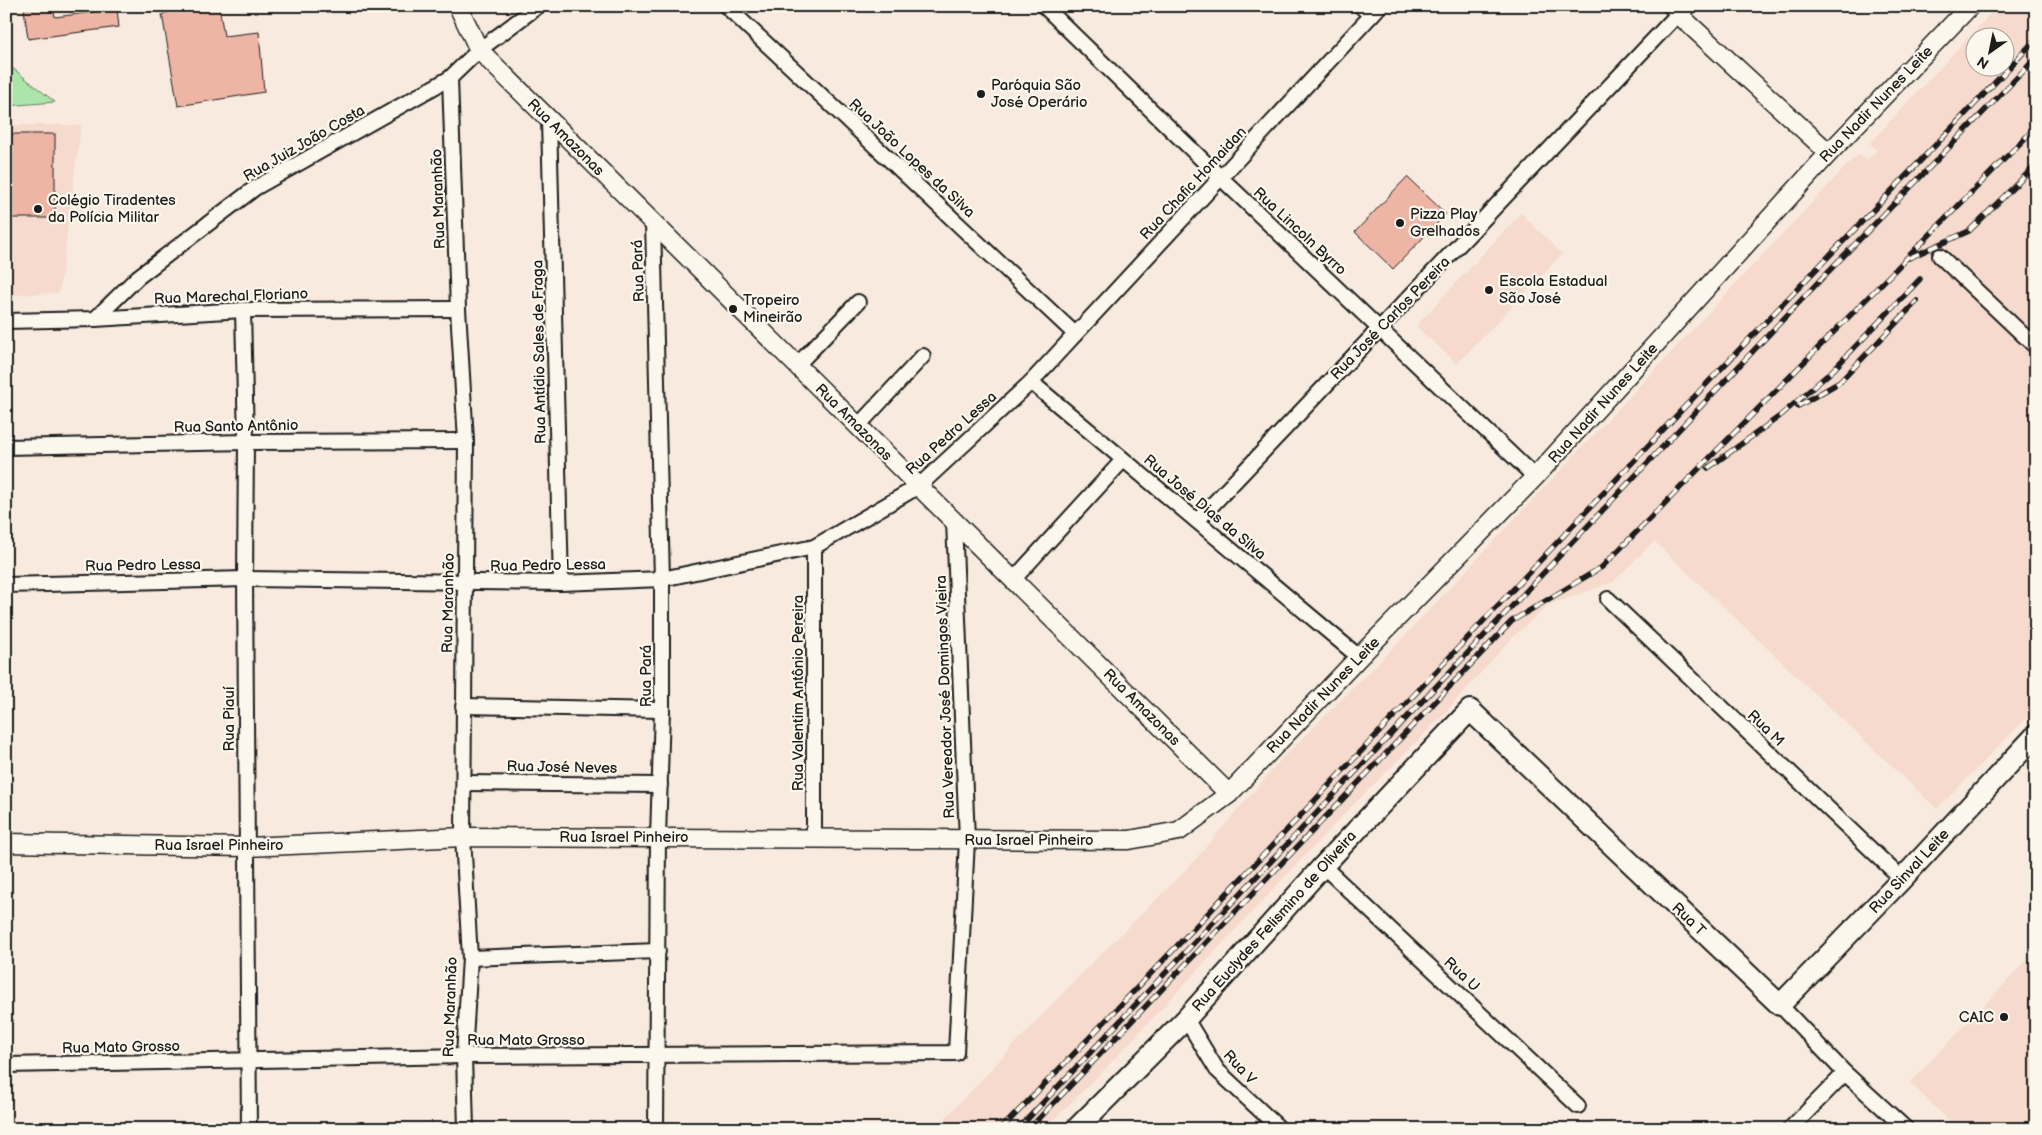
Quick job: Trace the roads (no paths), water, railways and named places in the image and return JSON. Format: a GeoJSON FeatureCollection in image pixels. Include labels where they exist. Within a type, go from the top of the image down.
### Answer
{"type":"FeatureCollection","features":[{"type":"Feature","properties":{"kind":"main road","name":"Rua Euclydes Felismino de Oliveira"},"geometry":{"type":"LineString","coordinates":[[1076,1129],[1186,1019],[1323,866],[1470,710]]}},
{"type":"Feature","properties":{"kind":"main road","name":"Rua T"},"geometry":{"type":"LineString","coordinates":[[1470,710],[1780,1006]]}},
{"type":"Feature","properties":{"kind":"main road","name":"Rua Sinval Leite"},"geometry":{"type":"LineString","coordinates":[[1780,1006],[2036,735]]}},
{"type":"Feature","properties":{"kind":"street","name":"Rua Amazonas"},"geometry":{"type":"LineString","coordinates":[[458,6],[479,50],[1229,794]]}},
{"type":"Feature","properties":{"kind":"street","name":"Rua Juiz João Costa"},"geometry":{"type":"LineString","coordinates":[[95,319],[138,277],[255,188],[450,78],[479,50],[538,6]]}},
{"type":"Feature","properties":{"kind":"street","name":"Rua João Lopes da Silva"},"geometry":{"type":"LineString","coordinates":[[726,6],[1075,334]]}},
{"type":"Feature","properties":{"kind":"street","name":"Rua Lincoln Byrro"},"geometry":{"type":"LineString","coordinates":[[1044,6],[1220,177],[1536,477]]}},
{"type":"Feature","properties":{"kind":"street","name":"Rua Nadir Nunes Leite"},"geometry":{"type":"LineString","coordinates":[[1229,794],[1359,657],[1536,477],[1828,153],[1970,6]]}},
{"type":"Feature","properties":{"kind":"street","name":"Rua Chafic Homaidan"},"geometry":{"type":"LineString","coordinates":[[1030,382],[1220,177],[1370,9]]}},
{"type":"Feature","properties":{"kind":"street"},"geometry":{"type":"LineString","coordinates":[[1678,9],[1828,153]]}},
{"type":"Feature","properties":{"kind":"street","name":"Rua José Carlos Pereira"},"geometry":{"type":"LineString","coordinates":[[1197,521],[1380,329],[1678,9]]}},
{"type":"Feature","properties":{"kind":"street","name":"Rua Maranhão"},"geometry":{"type":"LineString","coordinates":[[450,78],[458,309],[466,441],[463,837],[470,958],[464,1056],[466,1129]]}},
{"type":"Feature","properties":{"kind":"street","name":"Rua Antídio Sales de Fraga"},"geometry":{"type":"LineString","coordinates":[[549,120],[561,583]]}},
{"type":"Feature","properties":{"kind":"street","name":"Rua Pará"},"geometry":{"type":"LineString","coordinates":[[653,223],[662,579],[656,1129]]}},
{"type":"Feature","properties":{"kind":"street"},"geometry":{"type":"LineString","coordinates":[[1940,256],[2036,347]]}},
{"type":"Feature","properties":{"kind":"street"},"geometry":{"type":"LineString","coordinates":[[797,365],[858,302]]}},
{"type":"Feature","properties":{"kind":"street","name":"Rua Marechal Floriano"},"geometry":{"type":"LineString","coordinates":[[6,321],[95,319],[243,310],[458,309]]}},
{"type":"Feature","properties":{"kind":"street","name":"Rua Piauí"},"geometry":{"type":"LineString","coordinates":[[243,310],[246,442],[244,579],[250,1129]]}},
{"type":"Feature","properties":{"kind":"street"},"geometry":{"type":"LineString","coordinates":[[858,426],[923,356]]}},
{"type":"Feature","properties":{"kind":"street","name":"Rua Pedro Lessa"},"geometry":{"type":"LineString","coordinates":[[6,585],[244,579],[561,583],[662,579],[814,547],[919,486],[1030,382]]}},
{"type":"Feature","properties":{"kind":"street","name":"Rua José Dias da Silva"},"geometry":{"type":"LineString","coordinates":[[1030,382],[1359,657]]}},
{"type":"Feature","properties":{"kind":"street","name":"Rua Santo Antônio"},"geometry":{"type":"LineString","coordinates":[[6,447],[246,442],[466,441]]}},
{"type":"Feature","properties":{"kind":"street"},"geometry":{"type":"LineString","coordinates":[[1013,580],[1123,460]]}},
{"type":"Feature","properties":{"kind":"street","name":"Rua Vereador José Domingos Vieira"},"geometry":{"type":"LineString","coordinates":[[954,521],[967,840],[956,1052]]}},
{"type":"Feature","properties":{"kind":"street","name":"Rua Valentim Antônio Pereira"},"geometry":{"type":"LineString","coordinates":[[814,547],[814,840]]}},
{"type":"Feature","properties":{"kind":"street","name":"Rua M"},"geometry":{"type":"LineString","coordinates":[[1608,600],[1902,879]]}},
{"type":"Feature","properties":{"kind":"street"},"geometry":{"type":"LineString","coordinates":[[463,706],[662,710]]}},
{"type":"Feature","properties":{"kind":"street","name":"Rua José Neves"},"geometry":{"type":"LineString","coordinates":[[464,782],[660,785]]}},
{"type":"Feature","properties":{"kind":"street","name":"Rua Israel Pinheiro"},"geometry":{"type":"LineString","coordinates":[[6,843],[246,847],[463,837],[1130,840],[1179,831],[1229,794]]}},
{"type":"Feature","properties":{"kind":"street","name":"Rua U"},"geometry":{"type":"LineString","coordinates":[[1323,866],[1578,1106]]}},
{"type":"Feature","properties":{"kind":"street"},"geometry":{"type":"LineString","coordinates":[[470,958],[658,951]]}},
{"type":"Feature","properties":{"kind":"street","name":"Rua T"},"geometry":{"type":"LineString","coordinates":[[1780,1006],[1845,1073],[1906,1129]]}},
{"type":"Feature","properties":{"kind":"street","name":"Rua V"},"geometry":{"type":"LineString","coordinates":[[1186,1019],[1217,1070],[1273,1126]]}},
{"type":"Feature","properties":{"kind":"street","name":"Rua Mato Grosso"},"geometry":{"type":"LineString","coordinates":[[6,1066],[464,1056],[956,1052]]}},
{"type":"Feature","properties":{"kind":"street"},"geometry":{"type":"LineString","coordinates":[[1790,1129],[1845,1073]]}},
{"type":"Feature","properties":{"kind":"railway"},"geometry":{"type":"LineString","coordinates":[[1001,1129],[2036,39]]}},
{"type":"Feature","properties":{"kind":"railway"},"geometry":{"type":"LineString","coordinates":[[1018,1129],[1823,277],[2036,58]]}},
{"type":"Feature","properties":{"kind":"railway"},"geometry":{"type":"LineString","coordinates":[[1029,1129],[1512,621],[1602,567],[2036,127]]}},
{"type":"Feature","properties":{"kind":"railway"},"geometry":{"type":"LineString","coordinates":[[1909,258],[1969,231],[2036,165]]}},
{"type":"Feature","properties":{"kind":"railway"},"geometry":{"type":"LineString","coordinates":[[1708,468],[1780,416],[1832,371],[1920,279]]}},
{"type":"Feature","properties":{"kind":"railway"},"geometry":{"type":"LineString","coordinates":[[1798,406],[1840,382],[1917,301]]}},
{"type":"Feature","properties":{"kind":"place","name":"Paróquia São José Operário"},"geometry":{"type":"Point","coordinates":[981,94]}},
{"type":"Feature","properties":{"kind":"place","name":"Colégio Tiradentes da Polícia Militar"},"geometry":{"type":"Point","coordinates":[38,209]}},
{"type":"Feature","properties":{"kind":"place","name":"Pizza Play Grelhados"},"geometry":{"type":"Point","coordinates":[1400,223]}},
{"type":"Feature","properties":{"kind":"place","name":"Escola Estadual São José"},"geometry":{"type":"Point","coordinates":[1489,290]}},
{"type":"Feature","properties":{"kind":"place","name":"Tropeiro Mineirão"},"geometry":{"type":"Point","coordinates":[733,309]}},
{"type":"Feature","properties":{"kind":"place","name":"CAIC"},"geometry":{"type":"Point","coordinates":[2004,1017]}}]}
